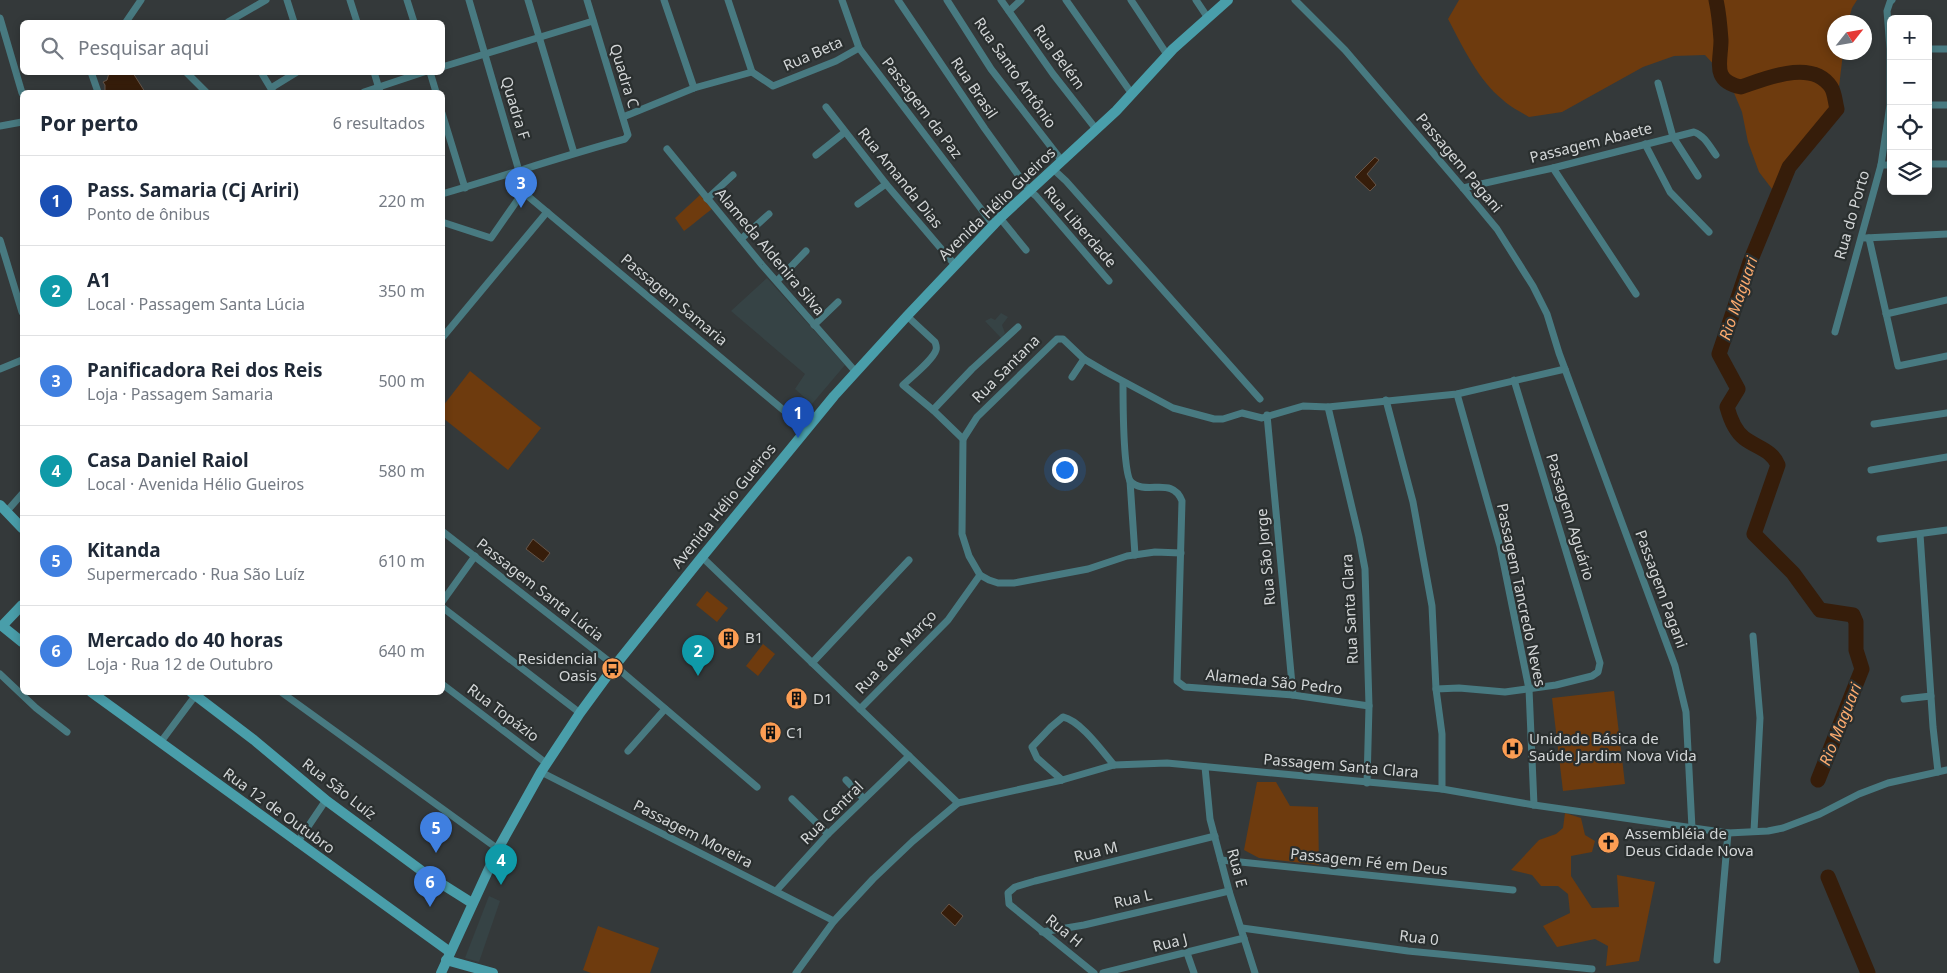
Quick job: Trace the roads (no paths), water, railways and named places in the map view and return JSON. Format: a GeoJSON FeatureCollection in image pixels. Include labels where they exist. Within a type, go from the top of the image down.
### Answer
{"type":"FeatureCollection","features":[{"type":"Feature","properties":{"kind":"main road","name":"Avenida Hélio Gueiros"},"geometry":{"type":"LineString","coordinates":[[441,973],[498,849],[544,767],[580,713],[615,666],[702,557],[855,371],[955,265],[1029,190],[1096,129],[1168,56],[1228,0]]}},
{"type":"Feature","properties":{"kind":"main road"},"geometry":{"type":"LineString","coordinates":[[3,508],[20,526]]}},
{"type":"Feature","properties":{"kind":"main road"},"geometry":{"type":"LineString","coordinates":[[20,607],[1,627],[20,641]]}},
{"type":"Feature","properties":{"kind":"main road","name":"Rua 12 de Outubro"},"geometry":{"type":"LineString","coordinates":[[95,695],[448,956]]}},
{"type":"Feature","properties":{"kind":"main road","name":"Rua São Luíz"},"geometry":{"type":"LineString","coordinates":[[194,695],[254,740],[326,800],[426,874],[472,903]]}},
{"type":"Feature","properties":{"kind":"main road"},"geometry":{"type":"LineString","coordinates":[[448,956],[494,973]]}},
{"type":"Feature","properties":{"kind":"street"},"geometry":{"type":"LineString","coordinates":[[127,20],[141,0]]}},
{"type":"Feature","properties":{"kind":"street"},"geometry":{"type":"LineString","coordinates":[[233,20],[266,0]]}},
{"type":"Feature","properties":{"kind":"street"},"geometry":{"type":"LineString","coordinates":[[287,0],[293,20]]}},
{"type":"Feature","properties":{"kind":"street"},"geometry":{"type":"LineString","coordinates":[[350,0],[356,20]]}},
{"type":"Feature","properties":{"kind":"street"},"geometry":{"type":"LineString","coordinates":[[407,0],[413,20]]}},
{"type":"Feature","properties":{"kind":"street","name":"Quadra F"},"geometry":{"type":"LineString","coordinates":[[469,0],[519,172]]}},
{"type":"Feature","properties":{"kind":"street"},"geometry":{"type":"LineString","coordinates":[[445,193],[519,172],[574,153],[528,0]]}},
{"type":"Feature","properties":{"kind":"street","name":"Quadra C"},"geometry":{"type":"LineString","coordinates":[[574,153],[625,139],[628,135],[587,0]]}},
{"type":"Feature","properties":{"kind":"street"},"geometry":{"type":"LineString","coordinates":[[664,0],[694,88]]}},
{"type":"Feature","properties":{"kind":"street"},"geometry":{"type":"LineString","coordinates":[[622,117],[694,88],[752,72],[728,0]]}},
{"type":"Feature","properties":{"kind":"street","name":"Passagem da Paz"},"geometry":{"type":"LineString","coordinates":[[842,0],[859,48],[997,222],[1026,250]]}},
{"type":"Feature","properties":{"kind":"street","name":"Rua Brasil"},"geometry":{"type":"LineString","coordinates":[[898,0],[974,114],[1029,190]]}},
{"type":"Feature","properties":{"kind":"street","name":"Rua Santo Antônio"},"geometry":{"type":"LineString","coordinates":[[947,0],[991,69],[1062,161]]}},
{"type":"Feature","properties":{"kind":"street","name":"Rua Belém"},"geometry":{"type":"LineString","coordinates":[[1001,0],[1053,74],[1096,129]]}},
{"type":"Feature","properties":{"kind":"street"},"geometry":{"type":"LineString","coordinates":[[1009,11],[1021,0]]}},
{"type":"Feature","properties":{"kind":"street"},"geometry":{"type":"LineString","coordinates":[[1066,0],[1132,94]]}},
{"type":"Feature","properties":{"kind":"street"},"geometry":{"type":"LineString","coordinates":[[1131,0],[1168,56]]}},
{"type":"Feature","properties":{"kind":"street"},"geometry":{"type":"LineString","coordinates":[[1196,0],[1208,18]]}},
{"type":"Feature","properties":{"kind":"street","name":"Passagem Pagani"},"geometry":{"type":"LineString","coordinates":[[1295,0],[1345,50],[1497,229],[1533,286],[1547,314],[1565,369],[1675,666],[1687,719],[1692,828]]}},
{"type":"Feature","properties":{"kind":"street","name":"Rua do Porto"},"geometry":{"type":"LineString","coordinates":[[1887,15],[1892,0]]}},
{"type":"Feature","properties":{"kind":"street"},"geometry":{"type":"LineString","coordinates":[[0,18],[19,71],[22,90]]}},
{"type":"Feature","properties":{"kind":"street"},"geometry":{"type":"LineString","coordinates":[[445,66],[593,21]]}},
{"type":"Feature","properties":{"kind":"street","name":"Rua Beta"},"geometry":{"type":"LineString","coordinates":[[752,72],[773,86],[836,61],[859,48]]}},
{"type":"Feature","properties":{"kind":"street"},"geometry":{"type":"LineString","coordinates":[[1932,49],[1947,49]]}},
{"type":"Feature","properties":{"kind":"street"},"geometry":{"type":"LineString","coordinates":[[92,75],[97,90]]}},
{"type":"Feature","properties":{"kind":"street"},"geometry":{"type":"LineString","coordinates":[[189,75],[204,90]]}},
{"type":"Feature","properties":{"kind":"street"},"geometry":{"type":"LineString","coordinates":[[263,75],[272,90],[292,75]]}},
{"type":"Feature","properties":{"kind":"street"},"geometry":{"type":"LineString","coordinates":[[375,75],[379,90],[416,75]]}},
{"type":"Feature","properties":{"kind":"street"},"geometry":{"type":"LineString","coordinates":[[431,75],[435,90]]}},
{"type":"Feature","properties":{"kind":"street"},"geometry":{"type":"LineString","coordinates":[[1658,83],[1673,137],[1698,176]]}},
{"type":"Feature","properties":{"kind":"street"},"geometry":{"type":"LineString","coordinates":[[1932,105],[1947,105]]}},
{"type":"Feature","properties":{"kind":"street","name":"Rua Amanda Dias"},"geometry":{"type":"LineString","coordinates":[[826,107],[886,184],[955,265]]}},
{"type":"Feature","properties":{"kind":"street"},"geometry":{"type":"LineString","coordinates":[[0,126],[20,122]]}},
{"type":"Feature","properties":{"kind":"street"},"geometry":{"type":"LineString","coordinates":[[445,123],[465,188]]}},
{"type":"Feature","properties":{"kind":"street","name":"Rua do Porto"},"geometry":{"type":"LineString","coordinates":[[1834,332],[1881,165],[1887,125]]}},
{"type":"Feature","properties":{"kind":"street"},"geometry":{"type":"LineString","coordinates":[[816,155],[845,132]]}},
{"type":"Feature","properties":{"kind":"street","name":"Passagem Abaete"},"geometry":{"type":"LineString","coordinates":[[1463,188],[1553,168],[1673,137],[1698,133],[1716,155]]}},
{"type":"Feature","properties":{"kind":"street"},"geometry":{"type":"LineString","coordinates":[[1644,144],[1670,192],[1709,232]]}},
{"type":"Feature","properties":{"kind":"street","name":"Alameda Aldenira Silva"},"geometry":{"type":"LineString","coordinates":[[667,149],[707,199],[855,371]]}},
{"type":"Feature","properties":{"kind":"street"},"geometry":{"type":"LineString","coordinates":[[1932,164],[1947,164]]}},
{"type":"Feature","properties":{"kind":"street"},"geometry":{"type":"LineString","coordinates":[[1881,165],[1887,165]]}},
{"type":"Feature","properties":{"kind":"street"},"geometry":{"type":"LineString","coordinates":[[1553,168],[1636,294]]}},
{"type":"Feature","properties":{"kind":"street"},"geometry":{"type":"LineString","coordinates":[[1053,169],[1260,399]]}},
{"type":"Feature","properties":{"kind":"street","name":"Passagem Samaria"},"geometry":{"type":"LineString","coordinates":[[508,175],[523,192],[806,429]]}},
{"type":"Feature","properties":{"kind":"street"},"geometry":{"type":"LineString","coordinates":[[707,199],[733,175]]}},
{"type":"Feature","properties":{"kind":"street"},"geometry":{"type":"LineString","coordinates":[[858,204],[886,184]]}},
{"type":"Feature","properties":{"kind":"street","name":"Rua Liberdade"},"geometry":{"type":"LineString","coordinates":[[1029,190],[1109,282]]}},
{"type":"Feature","properties":{"kind":"street"},"geometry":{"type":"LineString","coordinates":[[445,225],[491,238],[523,192]]}},
{"type":"Feature","properties":{"kind":"street"},"geometry":{"type":"LineString","coordinates":[[445,334],[548,212]]}},
{"type":"Feature","properties":{"kind":"street"},"geometry":{"type":"LineString","coordinates":[[741,239],[769,214]]}},
{"type":"Feature","properties":{"kind":"street"},"geometry":{"type":"LineString","coordinates":[[1859,238],[1947,234]]}},
{"type":"Feature","properties":{"kind":"street"},"geometry":{"type":"LineString","coordinates":[[1869,238],[1898,366],[1947,356]]}},
{"type":"Feature","properties":{"kind":"street"},"geometry":{"type":"LineString","coordinates":[[0,240],[20,305]]}},
{"type":"Feature","properties":{"kind":"street"},"geometry":{"type":"LineString","coordinates":[[777,281],[806,251]]}},
{"type":"Feature","properties":{"kind":"street"},"geometry":{"type":"LineString","coordinates":[[1886,314],[1947,300]]}},
{"type":"Feature","properties":{"kind":"street"},"geometry":{"type":"LineString","coordinates":[[814,325],[838,302]]}},
{"type":"Feature","properties":{"kind":"street"},"geometry":{"type":"LineString","coordinates":[[907,316],[935,342],[937,348],[924,365],[903,385],[934,410],[963,439],[962,534],[969,556],[980,575],[998,583],[1014,583],[1060,575],[1135,555],[1155,552],[1181,553],[1182,501],[1180,494],[1165,487],[1139,487],[1130,482]]}},
{"type":"Feature","properties":{"kind":"street","name":"Rua Santana"},"geometry":{"type":"LineString","coordinates":[[934,410],[972,369],[1018,327]]}},
{"type":"Feature","properties":{"kind":"street","name":"Rua Santana"},"geometry":{"type":"LineString","coordinates":[[963,439],[983,411],[1057,339],[1063,339],[1084,359]]}},
{"type":"Feature","properties":{"kind":"street"},"geometry":{"type":"LineString","coordinates":[[1072,377],[1084,359],[1173,408],[1201,416],[1223,419],[1242,414],[1262,418],[1303,406],[1328,406],[1457,394],[1565,369]]}},
{"type":"Feature","properties":{"kind":"street"},"geometry":{"type":"LineString","coordinates":[[0,368],[20,361]]}},
{"type":"Feature","properties":{"kind":"street","name":"Passagem Aguário"},"geometry":{"type":"LineString","coordinates":[[1514,380],[1600,663],[1598,672],[1592,676],[1556,685],[1529,689]]}},
{"type":"Feature","properties":{"kind":"street"},"geometry":{"type":"LineString","coordinates":[[1123,382],[1135,555]]}},
{"type":"Feature","properties":{"kind":"street","name":"Passagem Tancredo Neves"},"geometry":{"type":"LineString","coordinates":[[1457,394],[1500,546],[1529,689],[1534,805]]}},
{"type":"Feature","properties":{"kind":"street"},"geometry":{"type":"LineString","coordinates":[[1386,400],[1412,502],[1432,606],[1436,689],[1442,734],[1442,790]]}},
{"type":"Feature","properties":{"kind":"street","name":"Rua Santa Clara"},"geometry":{"type":"LineString","coordinates":[[1328,406],[1365,569],[1369,706],[1367,784]]}},
{"type":"Feature","properties":{"kind":"street"},"geometry":{"type":"LineString","coordinates":[[1874,424],[1947,413]]}},
{"type":"Feature","properties":{"kind":"street","name":"Rua São Jorge"},"geometry":{"type":"LineString","coordinates":[[1267,416],[1293,695]]}},
{"type":"Feature","properties":{"kind":"street"},"geometry":{"type":"LineString","coordinates":[[1871,470],[1947,457]]}},
{"type":"Feature","properties":{"kind":"street"},"geometry":{"type":"LineString","coordinates":[[3,508],[20,495]]}},
{"type":"Feature","properties":{"kind":"street"},"geometry":{"type":"LineString","coordinates":[[1880,539],[1947,530]]}},
{"type":"Feature","properties":{"kind":"street","name":"Passagem Santa Lúcia"},"geometry":{"type":"LineString","coordinates":[[445,533],[615,666],[757,787]]}},
{"type":"Feature","properties":{"kind":"street"},"geometry":{"type":"LineString","coordinates":[[1920,534],[1938,772]]}},
{"type":"Feature","properties":{"kind":"street","name":"Alameda São Pedro"},"geometry":{"type":"LineString","coordinates":[[1181,553],[1177,680],[1185,687],[1293,695],[1369,706]]}},
{"type":"Feature","properties":{"kind":"street"},"geometry":{"type":"LineString","coordinates":[[445,598],[475,556]]}},
{"type":"Feature","properties":{"kind":"street"},"geometry":{"type":"LineString","coordinates":[[702,557],[958,803]]}},
{"type":"Feature","properties":{"kind":"street"},"geometry":{"type":"LineString","coordinates":[[812,663],[909,560]]}},
{"type":"Feature","properties":{"kind":"street","name":"Rua 8 de Março"},"geometry":{"type":"LineString","coordinates":[[860,709],[948,620],[980,575]]}},
{"type":"Feature","properties":{"kind":"street"},"geometry":{"type":"LineString","coordinates":[[445,609],[580,713]]}},
{"type":"Feature","properties":{"kind":"street"},"geometry":{"type":"LineString","coordinates":[[1753,636],[1760,718],[1754,831]]}},
{"type":"Feature","properties":{"kind":"street"},"geometry":{"type":"LineString","coordinates":[[0,674],[20,693]]}},
{"type":"Feature","properties":{"kind":"street","name":"Rua Topázio"},"geometry":{"type":"LineString","coordinates":[[445,686],[544,767]]}},
{"type":"Feature","properties":{"kind":"street"},"geometry":{"type":"LineString","coordinates":[[1436,689],[1459,688],[1505,692],[1529,689]]}},
{"type":"Feature","properties":{"kind":"street"},"geometry":{"type":"LineString","coordinates":[[22,695],[67,732]]}},
{"type":"Feature","properties":{"kind":"street"},"geometry":{"type":"LineString","coordinates":[[160,743],[192,695]]}},
{"type":"Feature","properties":{"kind":"street"},"geometry":{"type":"LineString","coordinates":[[285,695],[498,849]]}},
{"type":"Feature","properties":{"kind":"street"},"geometry":{"type":"LineString","coordinates":[[1904,699],[1931,696]]}},
{"type":"Feature","properties":{"kind":"street"},"geometry":{"type":"LineString","coordinates":[[628,751],[665,709]]}},
{"type":"Feature","properties":{"kind":"street"},"geometry":{"type":"LineString","coordinates":[[1062,780],[1038,758],[1032,748],[1051,726],[1063,717],[1069,718],[1081,728],[1114,765]]}},
{"type":"Feature","properties":{"kind":"street","name":"Rua Central"},"geometry":{"type":"LineString","coordinates":[[776,891],[828,834],[910,756]]}},
{"type":"Feature","properties":{"kind":"street","name":"Passagem Santa Clara"},"geometry":{"type":"LineString","coordinates":[[796,973],[834,921],[879,873],[958,803],[1062,780],[1114,765],[1167,763],[1442,790],[1728,833],[1768,831],[1783,828],[1820,814],[1859,794],[1888,783],[1947,770]]}},
{"type":"Feature","properties":{"kind":"street","name":"Passagem Moreira"},"geometry":{"type":"LineString","coordinates":[[544,767],[834,921]]}},
{"type":"Feature","properties":{"kind":"street","name":"Rua E"},"geometry":{"type":"LineString","coordinates":[[1205,767],[1210,819],[1229,891],[1255,973]]}},
{"type":"Feature","properties":{"kind":"street"},"geometry":{"type":"LineString","coordinates":[[846,780],[864,799]]}},
{"type":"Feature","properties":{"kind":"street"},"geometry":{"type":"LineString","coordinates":[[792,799],[828,834]]}},
{"type":"Feature","properties":{"kind":"street"},"geometry":{"type":"LineString","coordinates":[[297,843],[326,800]]}},
{"type":"Feature","properties":{"kind":"street"},"geometry":{"type":"LineString","coordinates":[[1717,960],[1728,833]]}},
{"type":"Feature","properties":{"kind":"street","name":"Rua M"},"geometry":{"type":"LineString","coordinates":[[1017,911],[1009,904],[1007,897],[1008,893],[1015,887],[1215,836]]}},
{"type":"Feature","properties":{"kind":"street","name":"Passagem Fé em Deus"},"geometry":{"type":"LineString","coordinates":[[1222,860],[1513,890]]}},
{"type":"Feature","properties":{"kind":"street","name":"Rua L"},"geometry":{"type":"LineString","coordinates":[[1042,932],[1084,925],[1229,891]]}},
{"type":"Feature","properties":{"kind":"street","name":"Rua H"},"geometry":{"type":"LineString","coordinates":[[1017,911],[1094,973]]}},
{"type":"Feature","properties":{"kind":"street","name":"Rua 0"},"geometry":{"type":"LineString","coordinates":[[1242,928],[1408,951],[1592,969]]}},
{"type":"Feature","properties":{"kind":"street","name":"Rua J"},"geometry":{"type":"LineString","coordinates":[[1103,973],[1244,938]]}},
{"type":"Feature","properties":{"kind":"street"},"geometry":{"type":"LineString","coordinates":[[1187,953],[1194,973]]}},
{"type":"Feature","properties":{"kind":"waterway","name":"Rio Maguari"},"geometry":{"type":"LineString","coordinates":[[1716,0],[1721,40],[1719,63],[1721,75],[1725,80],[1741,87],[1788,73],[1801,72],[1812,74],[1823,78],[1831,87],[1837,109],[1789,167],[1750,262],[1719,354],[1738,389],[1727,407],[1733,424],[1741,435],[1772,456],[1778,465],[1754,534],[1793,573],[1820,610],[1853,615],[1856,622],[1856,650],[1862,669],[1818,780]]}},
{"type":"Feature","properties":{"kind":"waterway","name":"Rio Maguari"},"geometry":{"type":"LineString","coordinates":[[1828,877],[1868,973]]}},
{"type":"Feature","properties":{"kind":"place","name":"Panificadora Rei dos Reis"},"geometry":{"type":"Point","coordinates":[521,208]}},
{"type":"Feature","properties":{"kind":"place","name":"Pass. Samaria (Cj Ariri)"},"geometry":{"type":"Point","coordinates":[798,438]}},
{"type":"Feature","properties":{"kind":"place","name":"B1"},"geometry":{"type":"Point","coordinates":[729,638]}},
{"type":"Feature","properties":{"kind":"place","name":"Residencial Oasis"},"geometry":{"type":"Point","coordinates":[613,668]}},
{"type":"Feature","properties":{"kind":"place","name":"A1"},"geometry":{"type":"Point","coordinates":[698,676]}},
{"type":"Feature","properties":{"kind":"place","name":"D1"},"geometry":{"type":"Point","coordinates":[797,699]}},
{"type":"Feature","properties":{"kind":"place","name":"C1"},"geometry":{"type":"Point","coordinates":[770,733]}},
{"type":"Feature","properties":{"kind":"place","name":"Unidade Básica de Saúde Jardim Nova Vida"},"geometry":{"type":"Point","coordinates":[1513,748]}},
{"type":"Feature","properties":{"kind":"place","name":"Assembléia de Deus Cidade Nova"},"geometry":{"type":"Point","coordinates":[1609,843]}},
{"type":"Feature","properties":{"kind":"place","name":"Kitanda"},"geometry":{"type":"Point","coordinates":[436,853]}},
{"type":"Feature","properties":{"kind":"place","name":"Casa Daniel Raiol"},"geometry":{"type":"Point","coordinates":[501,885]}},
{"type":"Feature","properties":{"kind":"place","name":"Mercado do 40 horas"},"geometry":{"type":"Point","coordinates":[430,907]}}]}
